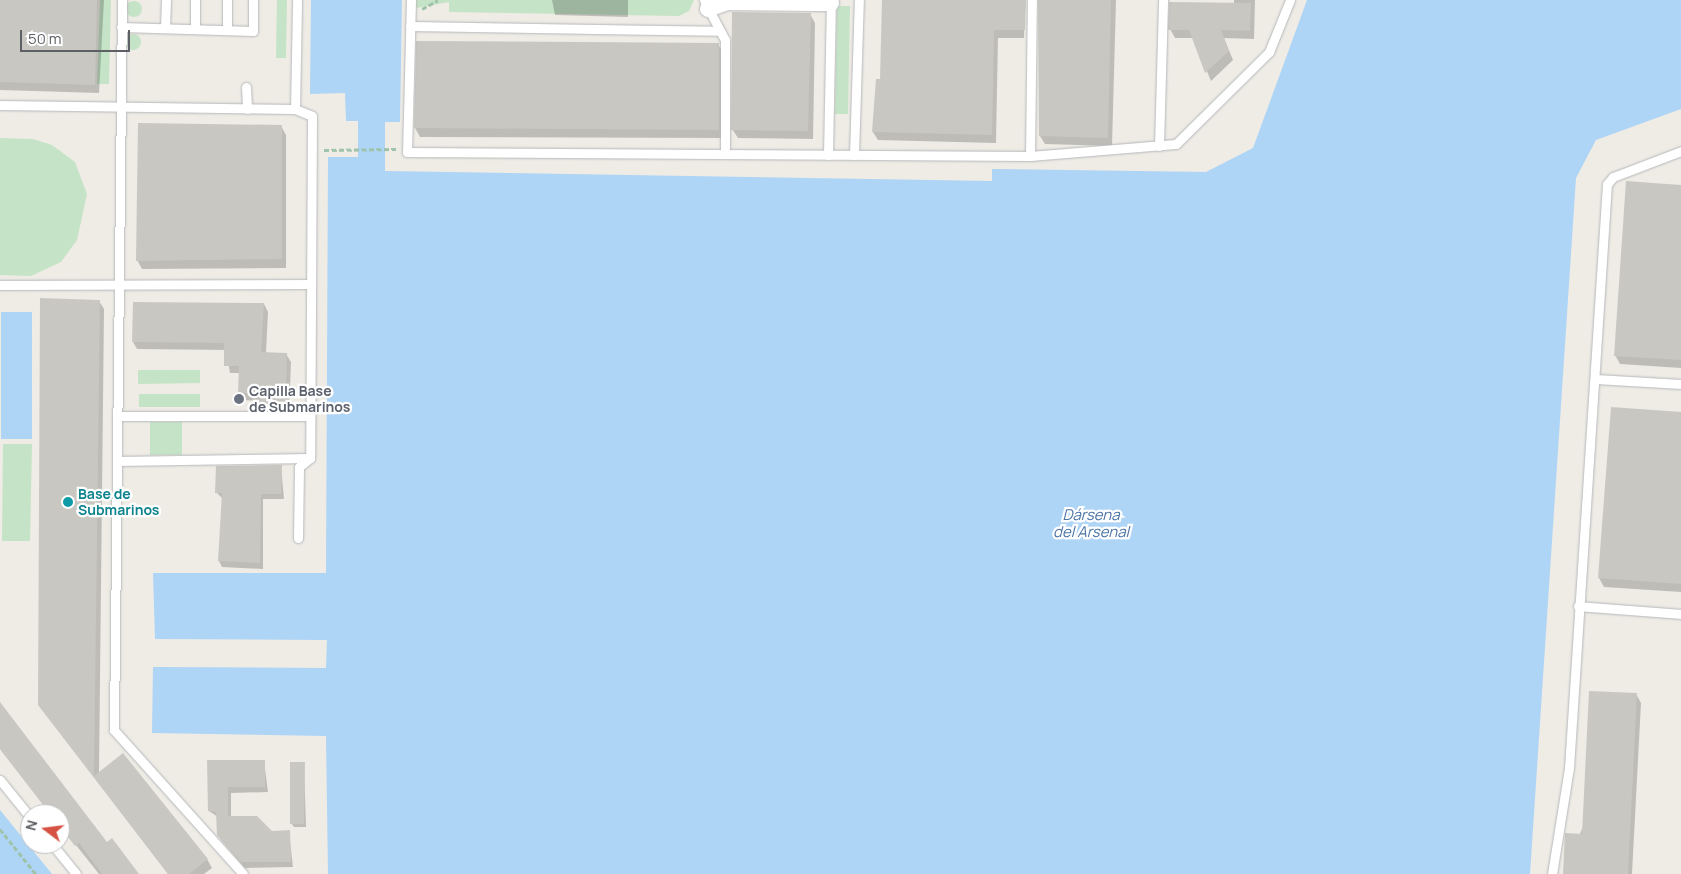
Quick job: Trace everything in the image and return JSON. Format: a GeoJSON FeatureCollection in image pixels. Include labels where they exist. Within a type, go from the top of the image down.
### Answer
{"type":"FeatureCollection","features":[{"type":"Feature","properties":{"kind":"street"},"geometry":{"type":"LineString","coordinates":[[706,4],[727,2],[833,1]]}},
{"type":"Feature","properties":{"kind":"lane"},"geometry":{"type":"LineString","coordinates":[[122,0],[114,730],[243,874]]}},
{"type":"Feature","properties":{"kind":"lane"},"geometry":{"type":"LineString","coordinates":[[165,28],[166,0]]}},
{"type":"Feature","properties":{"kind":"lane"},"geometry":{"type":"LineString","coordinates":[[195,0],[195,29]]}},
{"type":"Feature","properties":{"kind":"lane"},"geometry":{"type":"LineString","coordinates":[[227,0],[227,30]]}},
{"type":"Feature","properties":{"kind":"lane"},"geometry":{"type":"LineString","coordinates":[[121,27],[253,31],[253,0]]}},
{"type":"Feature","properties":{"kind":"lane"},"geometry":{"type":"LineString","coordinates":[[295,109],[297,0]]}},
{"type":"Feature","properties":{"kind":"lane"},"geometry":{"type":"LineString","coordinates":[[411,0],[407,152],[1030,156],[1176,144],[1269,52],[1290,0]]}},
{"type":"Feature","properties":{"kind":"lane"},"geometry":{"type":"LineString","coordinates":[[1030,156],[1032,0]]}},
{"type":"Feature","properties":{"kind":"lane"},"geometry":{"type":"LineString","coordinates":[[1159,146],[1163,0]]}},
{"type":"Feature","properties":{"kind":"lane"},"geometry":{"type":"LineString","coordinates":[[828,155],[833,1]]}},
{"type":"Feature","properties":{"kind":"lane"},"geometry":{"type":"LineString","coordinates":[[854,155],[858,1]]}},
{"type":"Feature","properties":{"kind":"lane"},"geometry":{"type":"LineString","coordinates":[[706,4],[718,31],[725,40],[726,154]]}},
{"type":"Feature","properties":{"kind":"lane"},"geometry":{"type":"LineString","coordinates":[[410,26],[718,31]]}},
{"type":"Feature","properties":{"kind":"lane"},"geometry":{"type":"LineString","coordinates":[[246,87],[247,109]]}},
{"type":"Feature","properties":{"kind":"lane"},"geometry":{"type":"LineString","coordinates":[[0,105],[120,109],[295,109],[312,116],[310,458]]}},
{"type":"Feature","properties":{"kind":"lane"},"geometry":{"type":"LineString","coordinates":[[1552,874],[1569,768],[1578,606],[1596,379],[1607,184],[1613,177],[1681,151]]}},
{"type":"Feature","properties":{"kind":"lane"},"geometry":{"type":"LineString","coordinates":[[0,285],[311,284]]}},
{"type":"Feature","properties":{"kind":"lane"},"geometry":{"type":"LineString","coordinates":[[1596,379],[1681,384]]}},
{"type":"Feature","properties":{"kind":"lane"},"geometry":{"type":"LineString","coordinates":[[117,416],[310,416]]}},
{"type":"Feature","properties":{"kind":"lane"},"geometry":{"type":"LineString","coordinates":[[117,461],[310,458]]}},
{"type":"Feature","properties":{"kind":"lane"},"geometry":{"type":"LineString","coordinates":[[298,538],[299,467],[310,458]]}},
{"type":"Feature","properties":{"kind":"lane"},"geometry":{"type":"LineString","coordinates":[[1578,606],[1681,614]]}},
{"type":"Feature","properties":{"kind":"lane"},"geometry":{"type":"LineString","coordinates":[[0,780],[20,805]]}},
{"type":"Feature","properties":{"kind":"lane"},"geometry":{"type":"LineString","coordinates":[[60,854],[76,874]]}},
{"type":"Feature","properties":{"kind":"path"},"geometry":{"type":"LineString","coordinates":[[428,9],[438,0]]}},
{"type":"Feature","properties":{"kind":"path"},"geometry":{"type":"LineString","coordinates":[[312,150],[395,149]]}},
{"type":"Feature","properties":{"kind":"path"},"geometry":{"type":"LineString","coordinates":[[0,829],[36,874]]}},
{"type":"Feature","properties":{"kind":"green space"},"geometry":{"type":"Polygon","coordinates":[[[100,0],[111,0],[109,84],[97,84],[100,0]]]}},
{"type":"Feature","properties":{"kind":"green space"},"geometry":{"type":"Polygon","coordinates":[[[277,0],[287,0],[286,58],[276,58],[277,0]]]}},
{"type":"Feature","properties":{"kind":"green space"},"geometry":{"type":"Polygon","coordinates":[[[411,0],[694,0],[689,11],[679,16],[449,12],[449,2],[411,9],[411,0]]]}},
{"type":"Feature","properties":{"kind":"green space"},"geometry":{"type":"Polygon","coordinates":[[[131,1],[137,1],[142,6],[140,15],[131,17],[126,12],[126,6],[131,1]]]}},
{"type":"Feature","properties":{"kind":"green space"},"geometry":{"type":"Polygon","coordinates":[[[837,6],[850,6],[848,114],[835,114],[837,6]]]}},
{"type":"Feature","properties":{"kind":"green space"},"geometry":{"type":"Polygon","coordinates":[[[133,34],[139,36],[141,42],[139,48],[133,50],[127,48],[125,42],[127,36],[133,34]]]}},
{"type":"Feature","properties":{"kind":"green space"},"geometry":{"type":"Polygon","coordinates":[[[0,138],[33,139],[52,145],[75,162],[87,194],[77,240],[61,262],[31,276],[0,275],[0,138]]]}},
{"type":"Feature","properties":{"kind":"green space"},"geometry":{"type":"Polygon","coordinates":[[[138,370],[200,370],[200,383],[138,384],[138,370]]]}},
{"type":"Feature","properties":{"kind":"green space"},"geometry":{"type":"Polygon","coordinates":[[[139,394],[200,394],[200,407],[139,407],[139,394]]]}},
{"type":"Feature","properties":{"kind":"green space"},"geometry":{"type":"Polygon","coordinates":[[[150,422],[182,422],[182,455],[150,455],[150,422]]]}},
{"type":"Feature","properties":{"kind":"green space"},"geometry":{"type":"Polygon","coordinates":[[[3,444],[32,444],[30,541],[2,541],[3,444]]]}},
{"type":"Feature","properties":{"kind":"water","name":"Dársena del Arsenal"},"geometry":{"type":"Polygon","coordinates":[[[311,0],[402,0],[400,122],[385,122],[385,171],[992,181],[992,169],[1206,172],[1253,148],[1307,0],[1681,0],[1681,109],[1596,140],[1576,178],[1530,874],[328,874],[326,736],[152,733],[153,667],[326,668],[327,640],[155,639],[153,573],[326,573],[328,157],[358,157],[358,121],[346,121],[345,93],[310,94],[311,0]]]}},
{"type":"Feature","properties":{"kind":"water"},"geometry":{"type":"Polygon","coordinates":[[[1,312],[32,312],[32,439],[1,439],[1,312]]]}},
{"type":"Feature","properties":{"kind":"water"},"geometry":{"type":"Polygon","coordinates":[[[0,810],[20,835],[20,854],[36,854],[52,874],[0,874],[0,810]]]}},
{"type":"Feature","properties":{"kind":"building"},"geometry":{"type":"Polygon","coordinates":[[[0,0],[97,0],[95,85],[0,82],[0,0]]]}},
{"type":"Feature","properties":{"kind":"building"},"geometry":{"type":"Polygon","coordinates":[[[882,0],[1026,0],[1025,30],[994,30],[992,135],[872,132],[876,79],[880,79],[882,0]]]}},
{"type":"Feature","properties":{"kind":"building"},"geometry":{"type":"Polygon","coordinates":[[[1038,0],[1111,0],[1108,138],[1039,136],[1038,0]]]}},
{"type":"Feature","properties":{"kind":"building"},"geometry":{"type":"Polygon","coordinates":[[[1169,2],[1251,3],[1250,31],[1221,30],[1229,51],[1205,73],[1189,30],[1168,30],[1169,2]]]}},
{"type":"Feature","properties":{"kind":"building"},"geometry":{"type":"Polygon","coordinates":[[[732,12],[811,13],[808,131],[731,130],[732,12]]]}},
{"type":"Feature","properties":{"kind":"building"},"geometry":{"type":"Polygon","coordinates":[[[416,41],[719,43],[719,130],[414,128],[416,41]]]}},
{"type":"Feature","properties":{"kind":"building"},"geometry":{"type":"Polygon","coordinates":[[[138,123],[282,125],[282,259],[136,261],[138,123]]]}},
{"type":"Feature","properties":{"kind":"building"},"geometry":{"type":"Polygon","coordinates":[[[1626,181],[1681,185],[1681,360],[1614,356],[1626,181]]]}},
{"type":"Feature","properties":{"kind":"building","name":"Base de Submarinos"},"geometry":{"type":"Polygon","coordinates":[[[40,298],[100,300],[94,776],[123,753],[208,859],[189,874],[168,874],[38,705],[40,298]]]}},
{"type":"Feature","properties":{"kind":"building"},"geometry":{"type":"Polygon","coordinates":[[[133,302],[264,303],[261,352],[287,353],[286,407],[259,407],[260,393],[238,393],[239,366],[224,366],[224,343],[132,342],[133,302]]]}},
{"type":"Feature","properties":{"kind":"building"},"geometry":{"type":"Polygon","coordinates":[[[1611,407],[1681,412],[1681,584],[1598,578],[1611,407]]]}},
{"type":"Feature","properties":{"kind":"building"},"geometry":{"type":"Polygon","coordinates":[[[282,465],[281,494],[261,494],[260,563],[218,561],[222,493],[215,493],[216,466],[282,465]]]}},
{"type":"Feature","properties":{"kind":"building"},"geometry":{"type":"Polygon","coordinates":[[[1589,691],[1637,693],[1628,874],[1563,874],[1565,833],[1582,834],[1589,691]]]}},
{"type":"Feature","properties":{"kind":"building"},"geometry":{"type":"Polygon","coordinates":[[[0,702],[107,842],[112,838],[139,874],[102,874],[79,843],[75,846],[70,840],[70,804],[42,804],[0,749],[0,702]]]}},
{"type":"Feature","properties":{"kind":"building"},"geometry":{"type":"Polygon","coordinates":[[[207,760],[265,760],[265,787],[228,787],[228,816],[257,816],[272,831],[290,830],[291,862],[241,862],[217,835],[216,812],[208,811],[207,760]]]}},
{"type":"Feature","properties":{"kind":"building"},"geometry":{"type":"Polygon","coordinates":[[[290,762],[305,762],[304,824],[290,824],[290,762]]]}},
{"type":"Feature","properties":{"kind":"place","name":"Capilla Base de Submarinos"},"geometry":{"type":"Point","coordinates":[239,399]}},
{"type":"Feature","properties":{"kind":"place","name":"Base de Submarinos"},"geometry":{"type":"Point","coordinates":[68,502]}}]}
